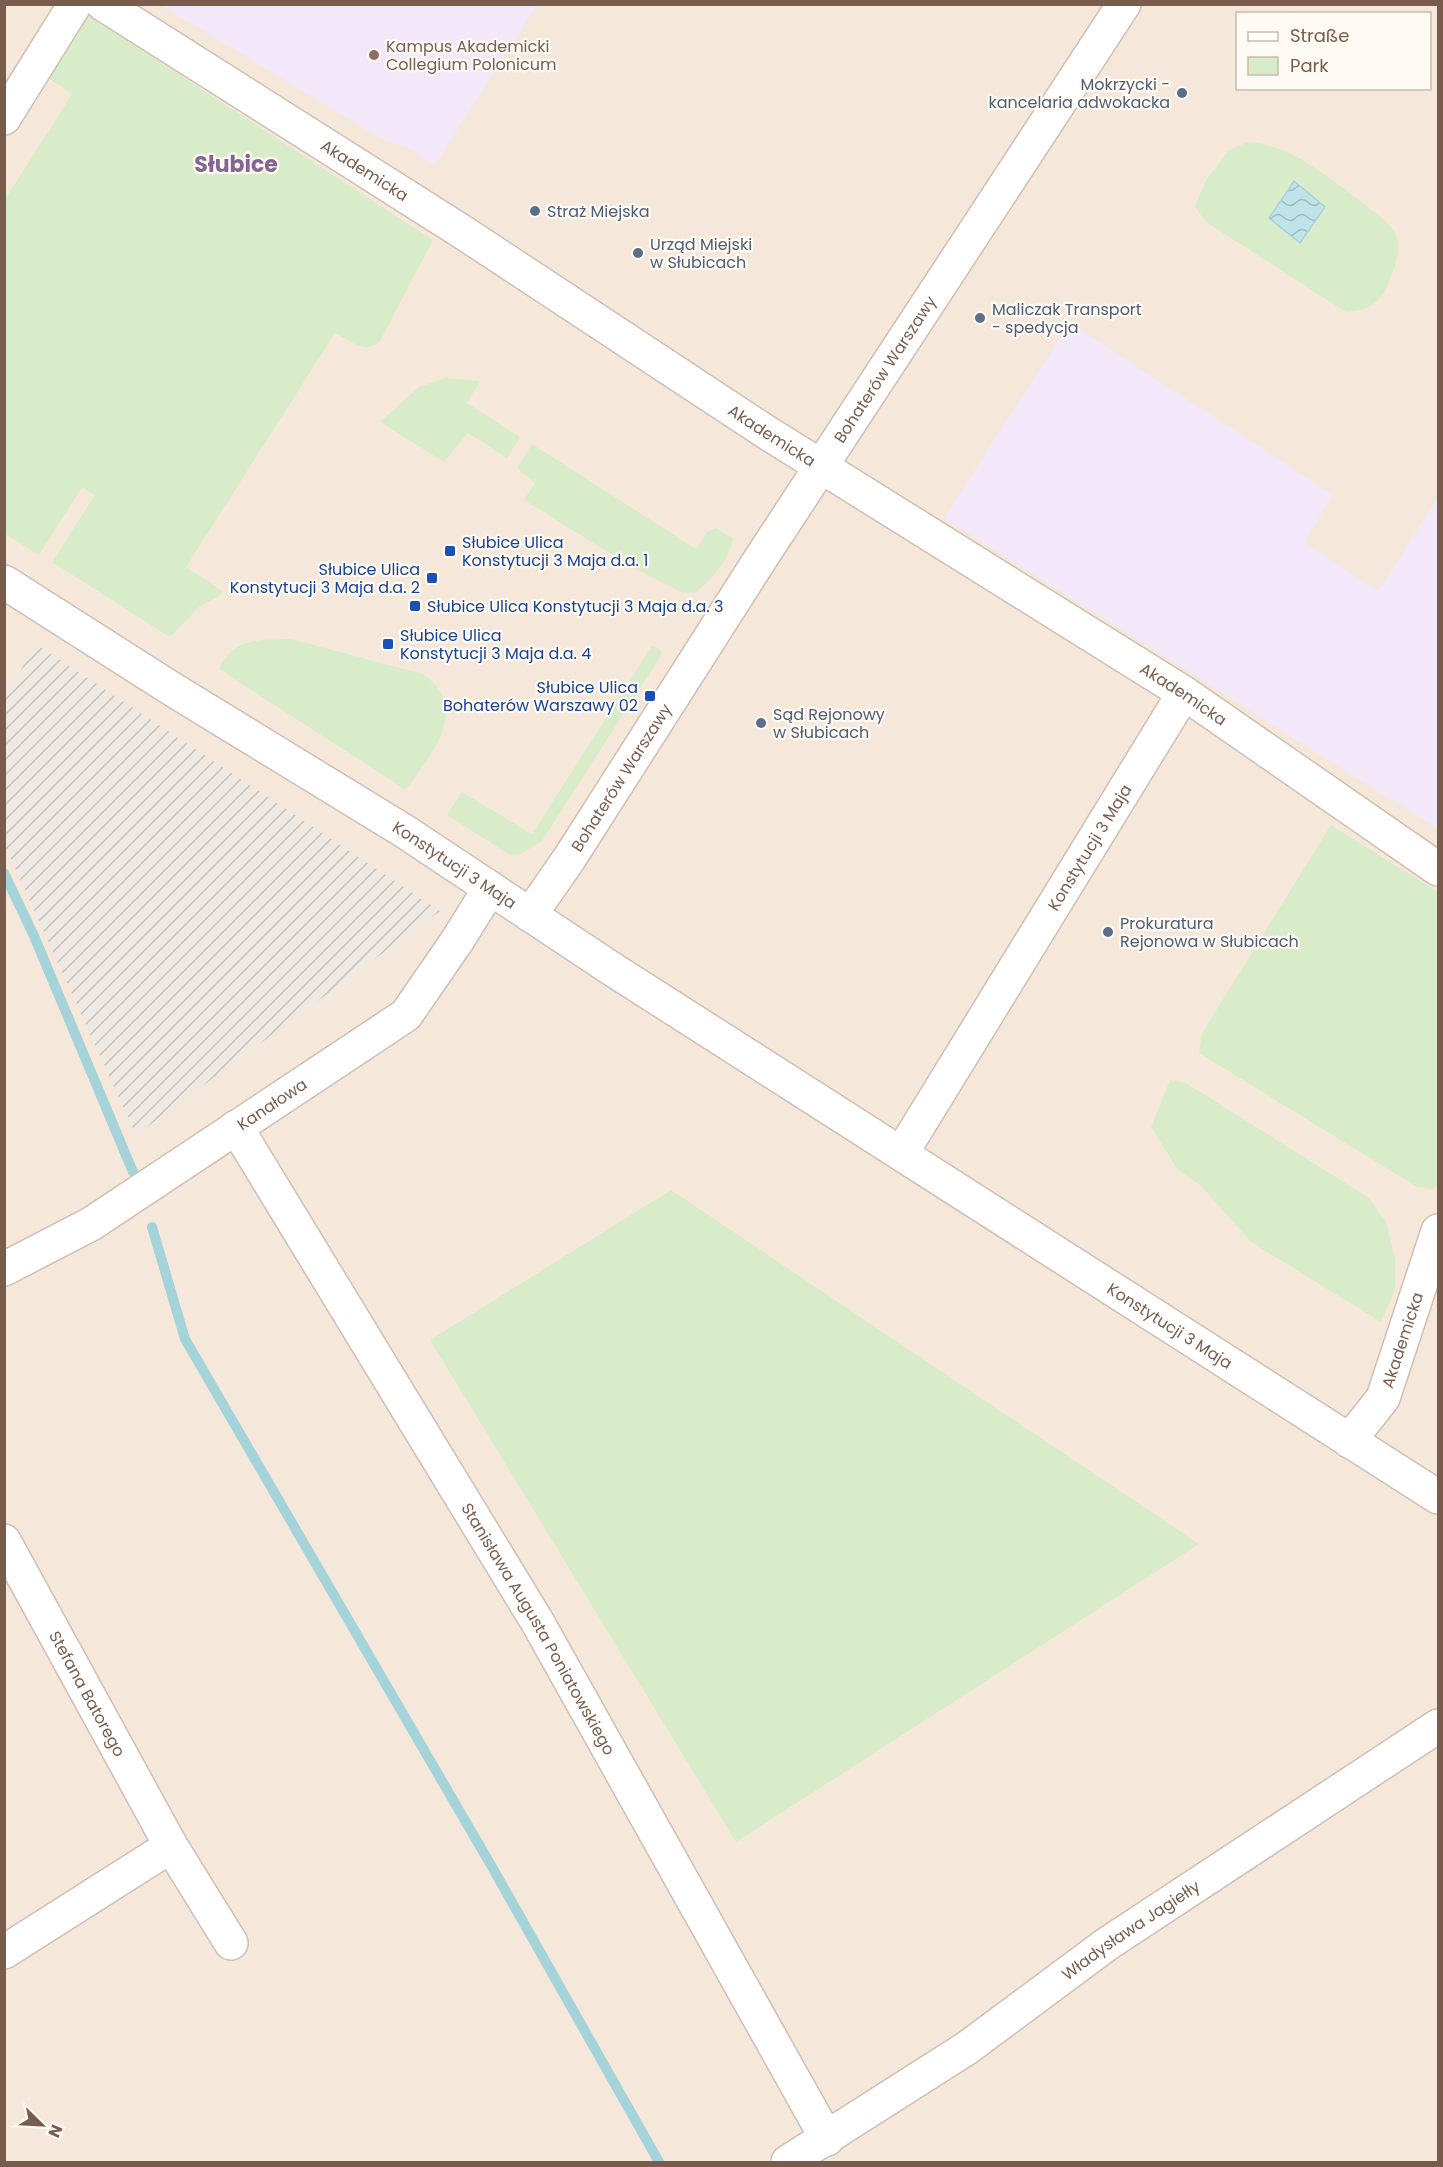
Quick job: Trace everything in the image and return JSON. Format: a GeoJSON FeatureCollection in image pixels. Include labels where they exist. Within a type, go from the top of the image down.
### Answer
{"type":"FeatureCollection","features":[{"type":"Feature","properties":{"kind":"street"},"geometry":{"type":"LineString","coordinates":[[4,118],[75,4]]}},
{"type":"Feature","properties":{"kind":"street","name":"Akademicka"},"geometry":{"type":"LineString","coordinates":[[103,4],[455,227],[821,467],[1184,693],[1438,869]]}},
{"type":"Feature","properties":{"kind":"street","name":"Bohaterów Warszawy"},"geometry":{"type":"LineString","coordinates":[[530,915],[618,784],[760,558],[1124,4]]}},
{"type":"Feature","properties":{"kind":"street","name":"Konstytucji 3 Maja"},"geometry":{"type":"LineString","coordinates":[[4,582],[172,689],[404,831],[901,1154],[1438,1497]]}},
{"type":"Feature","properties":{"kind":"street","name":"Konstytucji 3 Maja"},"geometry":{"type":"LineString","coordinates":[[901,1154],[1184,693]]}},
{"type":"Feature","properties":{"kind":"street","name":"Kanałowa"},"geometry":{"type":"LineString","coordinates":[[4,1269],[91,1224],[405,1015],[457,941],[490,888]]}},
{"type":"Feature","properties":{"kind":"street","name":"Stanisława Augusta Poniatowskiego"},"geometry":{"type":"LineString","coordinates":[[236,1127],[538,1623],[827,2139]]}},
{"type":"Feature","properties":{"kind":"street","name":"Akademicka"},"geometry":{"type":"LineString","coordinates":[[1349,1441],[1383,1398],[1438,1231]]}},
{"type":"Feature","properties":{"kind":"street","name":"Stefana Batorego"},"geometry":{"type":"LineString","coordinates":[[4,1541],[171,1846],[231,1943]]}},
{"type":"Feature","properties":{"kind":"street","name":"Władysława Jagiełły"},"geometry":{"type":"LineString","coordinates":[[788,2163],[967,2048],[1107,1944],[1438,1726]]}},
{"type":"Feature","properties":{"kind":"street"},"geometry":{"type":"LineString","coordinates":[[4,1952],[171,1846]]}},
{"type":"Feature","properties":{"kind":"shaded area"},"geometry":{"type":"Polygon","coordinates":[[[5,5],[1438,5],[1438,2162],[5,2162],[5,5]]]}},
{"type":"Feature","properties":{"kind":"shaded area","name":"Kampus Akademicki Collegium Polonicum"},"geometry":{"type":"Polygon","coordinates":[[[161,5],[537,5],[434,166],[411,149],[382,139],[161,5]]]}},
{"type":"Feature","properties":{"kind":"shaded area"},"geometry":{"type":"Polygon","coordinates":[[[1070,323],[1333,495],[1304,542],[1378,591],[1438,498],[1438,829],[944,518],[1070,323]]]}},
{"type":"Feature","properties":{"kind":"shaded area"},"geometry":{"type":"Polygon","coordinates":[[[36,644],[440,911],[136,1135],[5,846],[5,697],[36,644]]]}},
{"type":"Feature","properties":{"kind":"green space"},"geometry":{"type":"Polygon","coordinates":[[[86,14],[433,240],[380,341],[369,347],[363,347],[335,333],[186,567],[223,591],[219,596],[199,607],[170,637],[52,562],[95,495],[82,487],[39,555],[5,534],[4,201],[72,94],[47,77],[86,14]]]}},
{"type":"Feature","properties":{"kind":"green space"},"geometry":{"type":"Polygon","coordinates":[[[1247,142],[1272,147],[1304,161],[1364,203],[1394,231],[1398,243],[1396,262],[1387,287],[1374,304],[1346,312],[1206,222],[1195,207],[1205,182],[1228,151],[1247,142]]]}},
{"type":"Feature","properties":{"kind":"green space"},"geometry":{"type":"Polygon","coordinates":[[[445,378],[480,381],[467,403],[520,437],[507,458],[468,433],[444,462],[380,422],[419,387],[445,378]]]}},
{"type":"Feature","properties":{"kind":"green space"},"geometry":{"type":"Polygon","coordinates":[[[532,444],[696,549],[708,531],[716,528],[733,538],[724,561],[695,593],[682,592],[632,567],[524,500],[535,483],[517,468],[532,444]]]}},
{"type":"Feature","properties":{"kind":"green space"},"geometry":{"type":"Polygon","coordinates":[[[291,639],[423,674],[438,688],[445,702],[446,717],[442,732],[435,747],[406,790],[219,669],[232,651],[249,642],[291,639]]]}},
{"type":"Feature","properties":{"kind":"green space"},"geometry":{"type":"Polygon","coordinates":[[[652,646],[660,649],[658,660],[542,841],[520,854],[510,855],[447,815],[462,792],[532,834],[652,646]]]}},
{"type":"Feature","properties":{"kind":"green space"},"geometry":{"type":"Polygon","coordinates":[[[1331,825],[1438,892],[1438,1183],[1433,1189],[1417,1187],[1199,1053],[1202,1033],[1331,825]]]}},
{"type":"Feature","properties":{"kind":"green space"},"geometry":{"type":"Polygon","coordinates":[[[1170,1080],[1186,1083],[1369,1198],[1386,1222],[1395,1258],[1395,1290],[1381,1322],[1251,1242],[1201,1186],[1178,1170],[1151,1127],[1170,1080]]]}},
{"type":"Feature","properties":{"kind":"green space"},"geometry":{"type":"Polygon","coordinates":[[[671,1190],[1199,1544],[736,1842],[430,1340],[671,1190]]]}},
{"type":"Feature","properties":{"kind":"water"},"geometry":{"type":"Polygon","coordinates":[[[1294,181],[1325,207],[1300,243],[1269,218],[1294,181]]]}},
{"type":"Feature","properties":{"kind":"waterway"},"geometry":{"type":"LineString","coordinates":[[4,873],[34,936],[133,1172]]}},
{"type":"Feature","properties":{"kind":"waterway"},"geometry":{"type":"LineString","coordinates":[[152,1227],[185,1339],[492,1867],[659,2162]]}},
{"type":"Feature","properties":{"kind":"place","name":"Kampus Akademicki Collegium Polonicum"},"geometry":{"type":"Point","coordinates":[374,55]}},
{"type":"Feature","properties":{"kind":"place","name":"Mokrzycki - kancelaria adwokacka"},"geometry":{"type":"Point","coordinates":[1182,93]}},
{"type":"Feature","properties":{"kind":"place","name":"Straż Miejska"},"geometry":{"type":"Point","coordinates":[535,211]}},
{"type":"Feature","properties":{"kind":"place","name":"Urząd Miejski w Słubicach"},"geometry":{"type":"Point","coordinates":[638,253]}},
{"type":"Feature","properties":{"kind":"place","name":"Maliczak Transport - spedycja"},"geometry":{"type":"Point","coordinates":[980,318]}},
{"type":"Feature","properties":{"kind":"place","name":"Słubice Ulica Konstytucji 3 Maja d.a. 1"},"geometry":{"type":"Point","coordinates":[450,551]}},
{"type":"Feature","properties":{"kind":"place","name":"Słubice Ulica Konstytucji 3 Maja d.a. 2"},"geometry":{"type":"Point","coordinates":[432,578]}},
{"type":"Feature","properties":{"kind":"place","name":"Słubice Ulica Konstytucji 3 Maja d.a. 3"},"geometry":{"type":"Point","coordinates":[415,606]}},
{"type":"Feature","properties":{"kind":"place","name":"Słubice Ulica Konstytucji 3 Maja d.a. 4"},"geometry":{"type":"Point","coordinates":[388,644]}},
{"type":"Feature","properties":{"kind":"place","name":"Słubice Ulica Bohaterów Warszawy 02"},"geometry":{"type":"Point","coordinates":[650,696]}},
{"type":"Feature","properties":{"kind":"place","name":"Sąd Rejonowy w Słubicach"},"geometry":{"type":"Point","coordinates":[761,723]}},
{"type":"Feature","properties":{"kind":"place","name":"Prokuratura Rejonowa w Słubicach"},"geometry":{"type":"Point","coordinates":[1108,932]}},
{"type":"Feature","properties":{"kind":"district","name":"Słubice"},"geometry":{"type":"Point","coordinates":[236,164]}}]}
